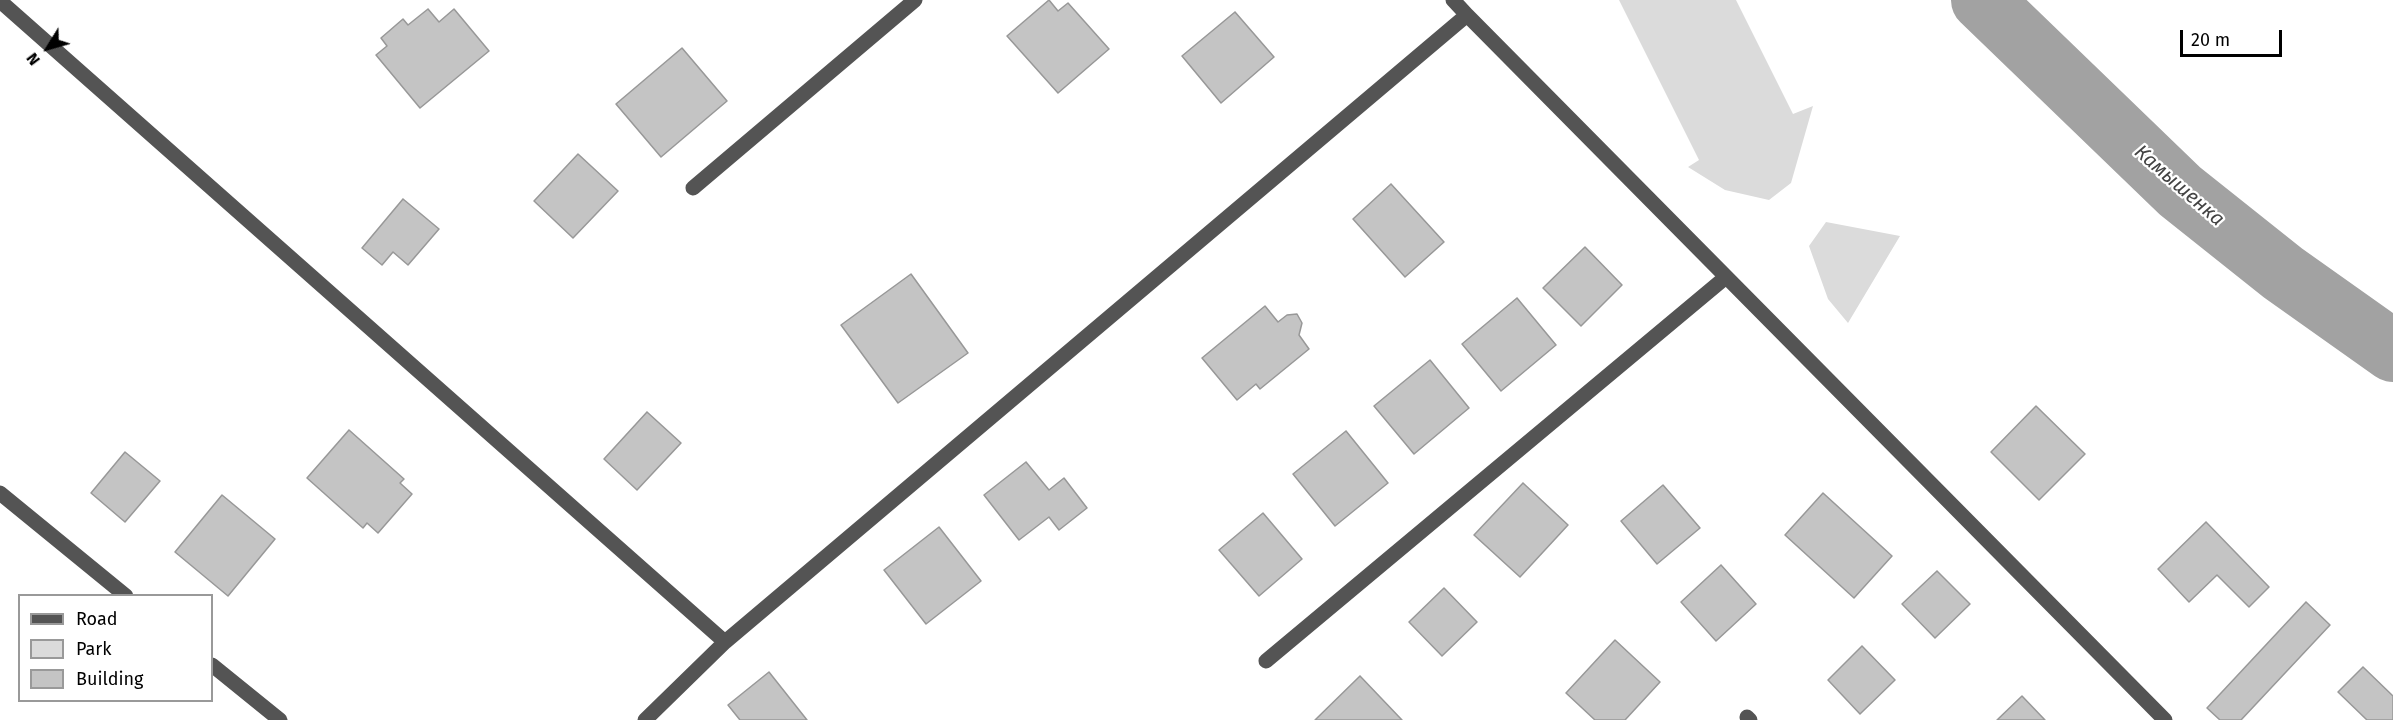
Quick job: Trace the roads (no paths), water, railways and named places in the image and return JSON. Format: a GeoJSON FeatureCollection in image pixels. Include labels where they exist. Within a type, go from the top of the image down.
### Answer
{"type":"FeatureCollection","features":[{"type":"Feature","properties":{"kind":"lane"},"geometry":{"type":"LineString","coordinates":[[693,188],[915,0]]}},
{"type":"Feature","properties":{"kind":"lane"},"geometry":{"type":"LineString","coordinates":[[1453,0],[2165,720]]}},
{"type":"Feature","properties":{"kind":"lane"},"geometry":{"type":"LineString","coordinates":[[0,2],[725,642]]}},
{"type":"Feature","properties":{"kind":"lane"},"geometry":{"type":"LineString","coordinates":[[645,720],[725,642],[1467,15]]}},
{"type":"Feature","properties":{"kind":"lane"},"geometry":{"type":"LineString","coordinates":[[1266,661],[1726,277]]}},
{"type":"Feature","properties":{"kind":"lane"},"geometry":{"type":"LineString","coordinates":[[0,493],[124,594]]}},
{"type":"Feature","properties":{"kind":"lane"},"geometry":{"type":"LineString","coordinates":[[213,666],[280,720]]}},
{"type":"Feature","properties":{"kind":"waterway","name":"Камышенка"},"geometry":{"type":"LineString","coordinates":[[1982,0],[2180,191],[2283,273],[2393,351]]}}]}
